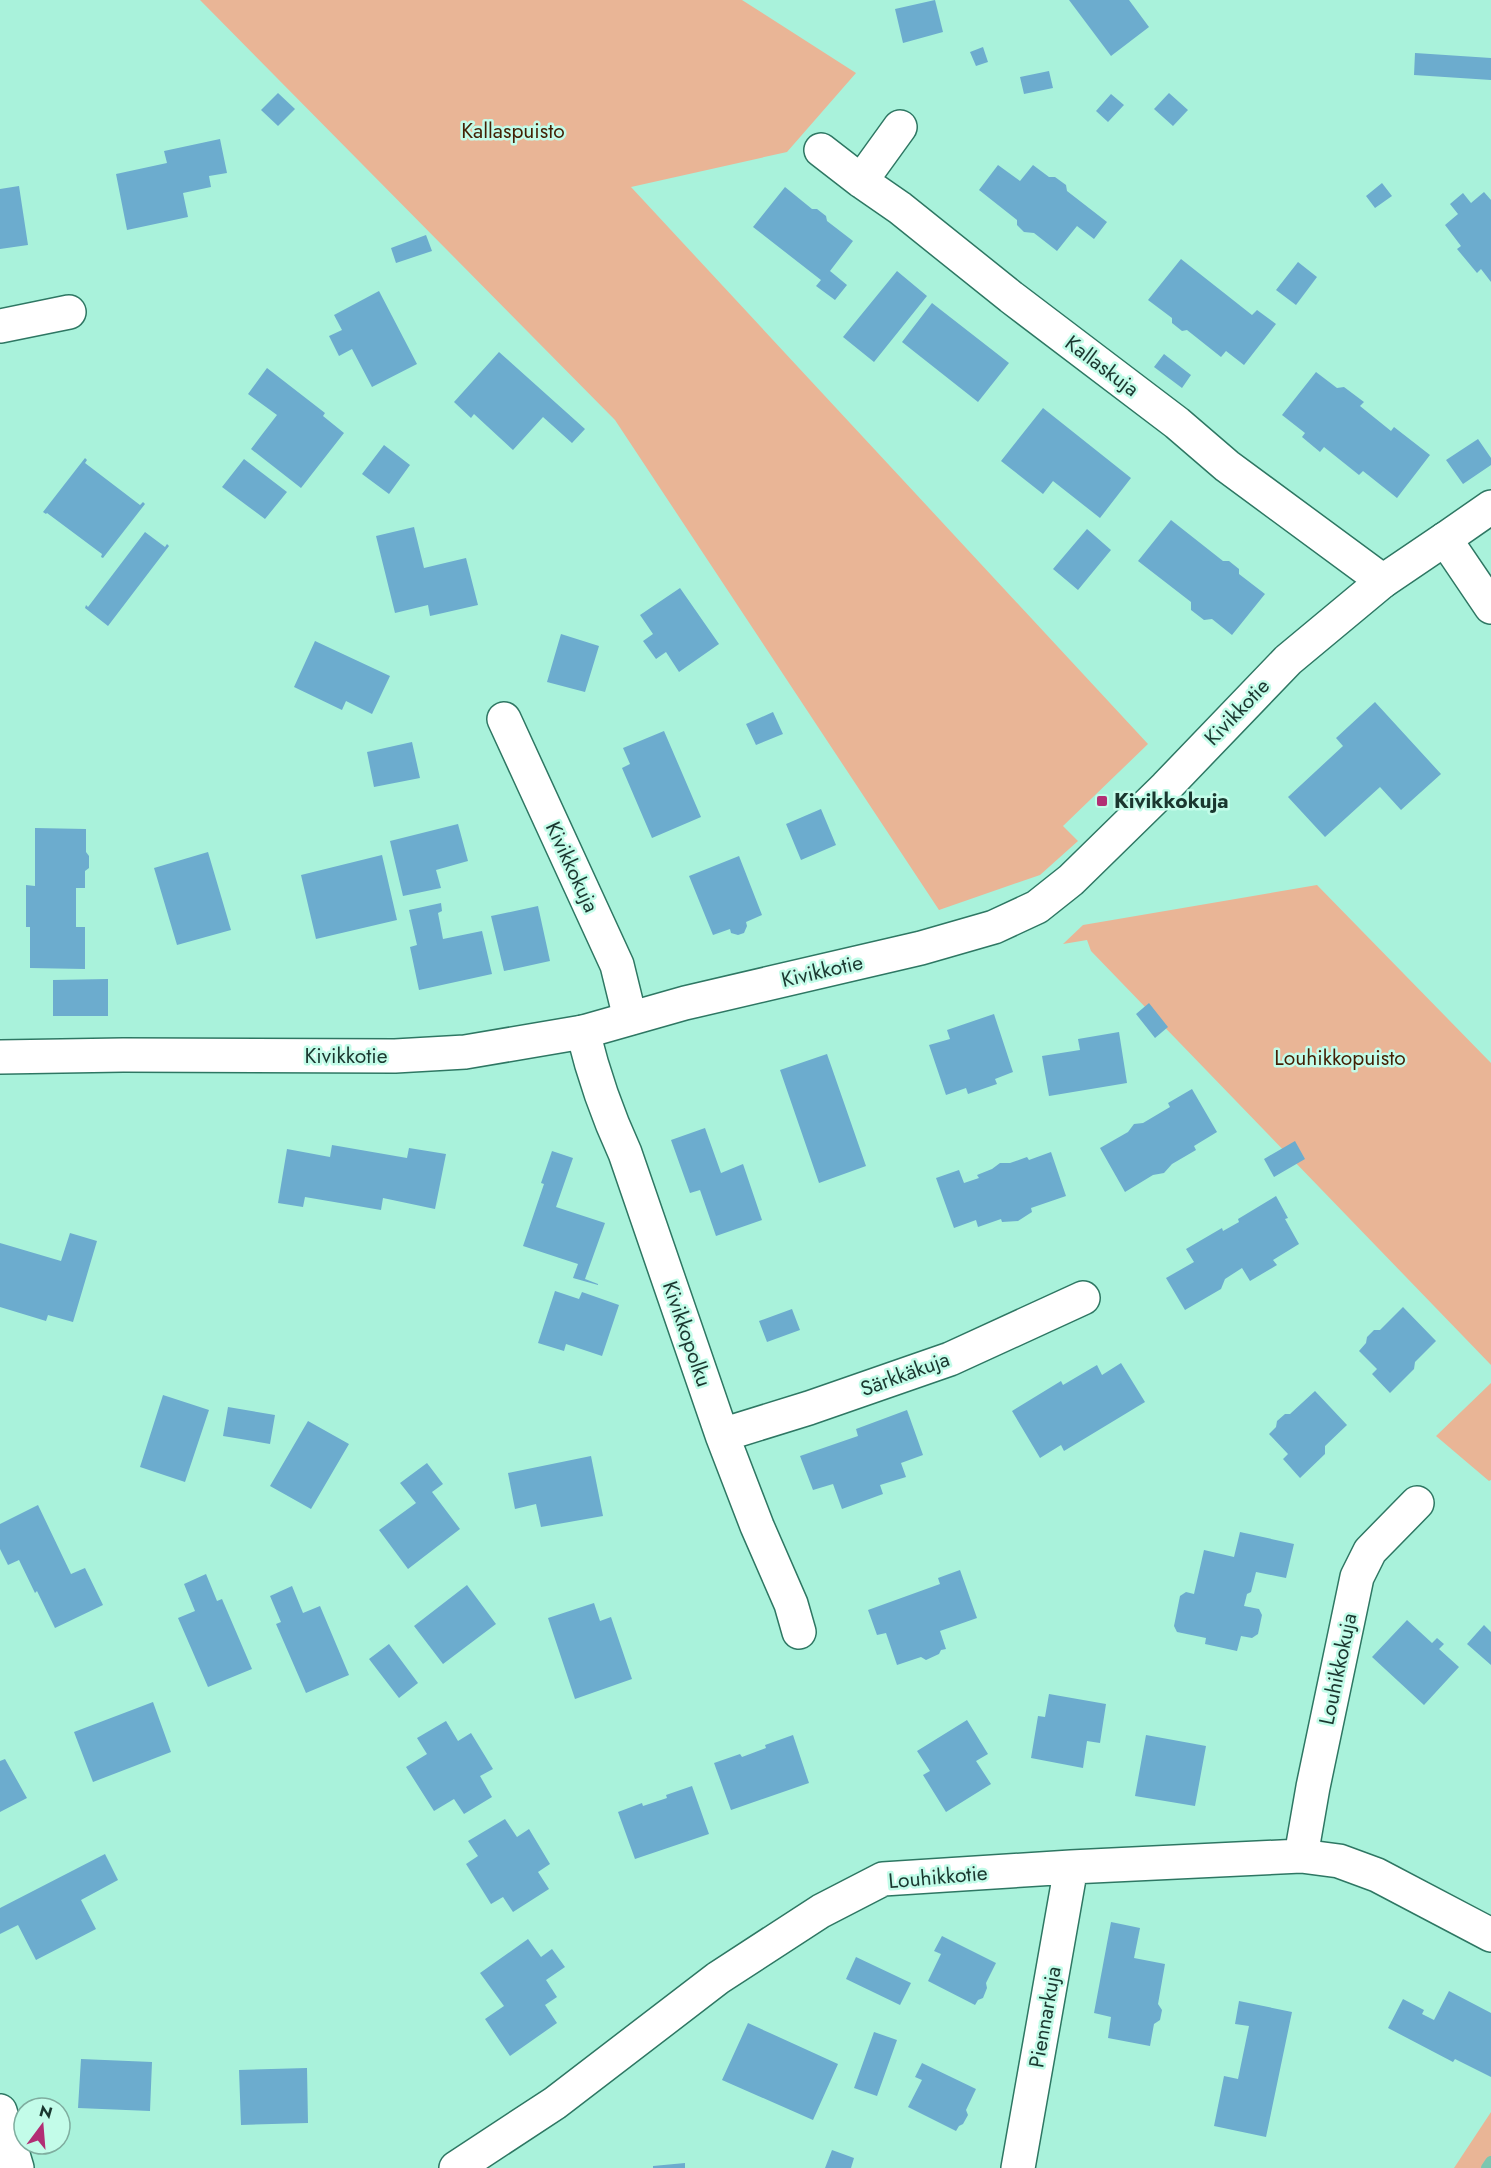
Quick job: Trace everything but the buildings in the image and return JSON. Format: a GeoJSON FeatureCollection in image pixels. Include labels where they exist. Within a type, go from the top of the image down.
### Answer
{"type":"FeatureCollection","features":[{"type":"Feature","properties":{"kind":"street"},"geometry":{"type":"LineString","coordinates":[[861,181],[900,126]]}},
{"type":"Feature","properties":{"kind":"street","name":"Kallaskuja"},"geometry":{"type":"LineString","coordinates":[[821,150],[900,208],[1011,297],[1177,423],[1227,466],[1383,581]]}},
{"type":"Feature","properties":{"kind":"street"},"geometry":{"type":"LineString","coordinates":[[0,326],[69,312]]}},
{"type":"Feature","properties":{"kind":"street","name":"Kivikkotie"},"geometry":{"type":"LineString","coordinates":[[0,1057],[395,1056],[465,1052],[583,1032],[685,1003],[921,948],[994,927],[1037,908],[1071,880],[1288,660],[1383,581],[1491,507]]}},
{"type":"Feature","properties":{"kind":"street"},"geometry":{"type":"LineString","coordinates":[[1445,539],[1491,607]]}},
{"type":"Feature","properties":{"kind":"street","name":"Kivikkokuja"},"geometry":{"type":"LineString","coordinates":[[504,719],[617,965],[630,1018]]}},
{"type":"Feature","properties":{"kind":"street","name":"Kivikkopolku"},"geometry":{"type":"LineString","coordinates":[[583,1032],[593,1068],[625,1153],[722,1435],[757,1526],[791,1604],[799,1632]]}},
{"type":"Feature","properties":{"kind":"street","name":"Särkkäkuja"},"geometry":{"type":"LineString","coordinates":[[722,1435],[809,1408],[950,1359],[1083,1298]]}},
{"type":"Feature","properties":{"kind":"street","name":"Louhikkokuja"},"geometry":{"type":"LineString","coordinates":[[1301,1856],[1313,1787],[1357,1577],[1370,1551],[1417,1503]]}},
{"type":"Feature","properties":{"kind":"street","name":"Louhikkotie"},"geometry":{"type":"LineString","coordinates":[[456,2168],[555,2103],[718,1978],[821,1911],[883,1879],[1301,1856],[1338,1861],[1377,1875],[1491,1935]]}},
{"type":"Feature","properties":{"kind":"street","name":"Piennarkuja"},"geometry":{"type":"LineString","coordinates":[[1018,2168],[1071,1867]]}},
{"type":"Feature","properties":{"kind":"street"},"geometry":{"type":"LineString","coordinates":[[0,2111],[17,2168]]}},
{"type":"Feature","properties":{"kind":"green space","name":"Kallaspuisto"},"geometry":{"type":"Polygon","coordinates":[[[200,0],[742,0],[856,73],[787,152],[631,187],[1148,744],[1063,826],[1078,841],[1040,875],[939,910],[615,420],[200,0]]]}},
{"type":"Feature","properties":{"kind":"green space","name":"Louhikkopuisto"},"geometry":{"type":"Polygon","coordinates":[[[1317,885],[1491,1063],[1491,1365],[1091,951],[1087,940],[1063,944],[1083,925],[1317,885]]]}},
{"type":"Feature","properties":{"kind":"green space"},"geometry":{"type":"Polygon","coordinates":[[[1491,1383],[1491,1480],[1489,1481],[1436,1436],[1491,1383]]]}},
{"type":"Feature","properties":{"kind":"green space"},"geometry":{"type":"Polygon","coordinates":[[[1491,2112],[1491,2168],[1454,2168],[1491,2112]]]}},
{"type":"Feature","properties":{"kind":"waterway"},"geometry":{"type":"LineString","coordinates":[[1487,2168],[1491,2162]]}},
{"type":"Feature","properties":{"kind":"place","name":"Kivikkokuja"},"geometry":{"type":"Point","coordinates":[1102,801]}}]}
